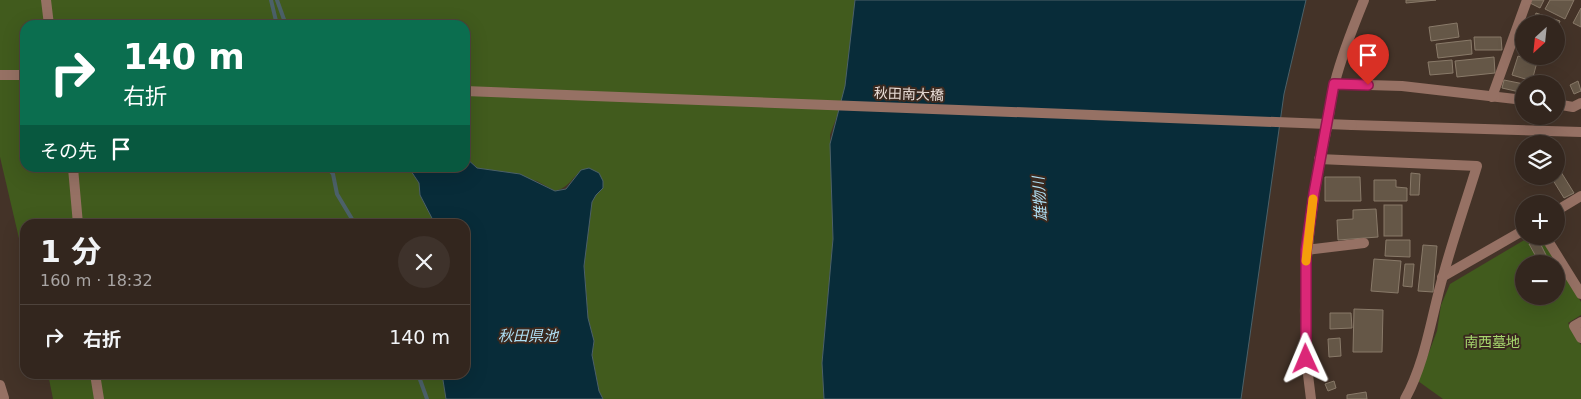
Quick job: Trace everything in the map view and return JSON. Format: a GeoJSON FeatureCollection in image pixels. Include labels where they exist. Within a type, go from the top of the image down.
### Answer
{"type":"FeatureCollection","features":[{"type":"Feature","properties":{"kind":"street"},"geometry":{"type":"LineString","coordinates":[[46,0],[48,20]]}},
{"type":"Feature","properties":{"kind":"street"},"geometry":{"type":"LineString","coordinates":[[1311,399],[1306,359],[1306,250],[1319,159],[1334,84],[1346,44],[1364,0]]}},
{"type":"Feature","properties":{"kind":"street"},"geometry":{"type":"LineString","coordinates":[[1492,96],[1527,0]]}},
{"type":"Feature","properties":{"kind":"street"},"geometry":{"type":"LineString","coordinates":[[0,74],[20,75]]}},
{"type":"Feature","properties":{"kind":"street"},"geometry":{"type":"LineString","coordinates":[[1334,84],[1402,86],[1515,99]]}},
{"type":"Feature","properties":{"kind":"street","name":"秋田南大橋"},"geometry":{"type":"LineString","coordinates":[[470,92],[1581,132]]}},
{"type":"Feature","properties":{"kind":"street"},"geometry":{"type":"LineString","coordinates":[[1565,106],[1573,107],[1581,103]]}},
{"type":"Feature","properties":{"kind":"street"},"geometry":{"type":"LineString","coordinates":[[1319,159],[1477,166],[1442,278],[1437,307],[1417,377],[1405,399]]}},
{"type":"Feature","properties":{"kind":"street"},"geometry":{"type":"LineString","coordinates":[[73,172],[78,219]]}},
{"type":"Feature","properties":{"kind":"street"},"geometry":{"type":"LineString","coordinates":[[1565,205],[1581,196]]}},
{"type":"Feature","properties":{"kind":"street"},"geometry":{"type":"LineString","coordinates":[[1442,278],[1515,235]]}},
{"type":"Feature","properties":{"kind":"street"},"geometry":{"type":"LineString","coordinates":[[1306,250],[1364,243]]}},
{"type":"Feature","properties":{"kind":"street"},"geometry":{"type":"LineString","coordinates":[[1551,245],[1581,294]]}},
{"type":"Feature","properties":{"kind":"street"},"geometry":{"type":"LineString","coordinates":[[1581,322],[1574,326],[1581,338]]}},
{"type":"Feature","properties":{"kind":"street"},"geometry":{"type":"LineString","coordinates":[[96,379],[99,399]]}},
{"type":"Feature","properties":{"kind":"street"},"geometry":{"type":"LineString","coordinates":[[0,385],[3,397]]}},
{"type":"Feature","properties":{"kind":"green space"},"geometry":{"type":"Polygon","coordinates":[[[0,0],[855,0],[845,94],[830,135],[833,239],[822,363],[824,399],[603,399],[599,391],[592,355],[594,341],[588,318],[584,266],[592,202],[603,188],[599,173],[591,170],[580,172],[568,184],[555,191],[537,181],[477,168],[470,162],[470,20],[20,20],[20,172],[412,172],[419,183],[420,195],[432,219],[20,219],[20,243],[0,157],[0,0]]]}},
{"type":"Feature","properties":{"kind":"green space","name":"南西墓地"},"geometry":{"type":"Polygon","coordinates":[[[1516,245],[1546,245],[1553,255],[1515,255],[1515,305],[1565,305],[1565,276],[1581,302],[1581,315],[1568,323],[1581,345],[1581,399],[1443,399],[1418,381],[1437,331],[1441,305],[1450,284],[1516,245]]]}},
{"type":"Feature","properties":{"kind":"green space"},"geometry":{"type":"Polygon","coordinates":[[[49,379],[443,379],[446,399],[53,399],[49,379]]]}},
{"type":"Feature","properties":{"kind":"water","name":"雄物川"},"geometry":{"type":"Polygon","coordinates":[[[855,0],[1306,0],[1284,94],[1241,399],[824,399],[822,363],[833,239],[830,144],[845,86],[855,0]]]}},
{"type":"Feature","properties":{"kind":"water","name":"秋田県池"},"geometry":{"type":"Polygon","coordinates":[[[470,162],[477,168],[520,174],[555,191],[566,189],[581,170],[589,168],[599,173],[603,181],[603,188],[592,202],[584,266],[588,318],[594,341],[592,355],[599,391],[603,399],[446,399],[443,379],[470,379],[470,219],[432,219],[420,195],[419,183],[412,172],[470,172],[470,162]]]}},
{"type":"Feature","properties":{"kind":"building"},"geometry":{"type":"Polygon","coordinates":[[[1406,0],[1436,0],[1406,3],[1406,0]]]}},
{"type":"Feature","properties":{"kind":"building"},"geometry":{"type":"Polygon","coordinates":[[[1532,0],[1544,0],[1540,8],[1530,3],[1532,0]]]}},
{"type":"Feature","properties":{"kind":"building"},"geometry":{"type":"Polygon","coordinates":[[[1550,0],[1574,0],[1565,19],[1565,15],[1557,15],[1545,9],[1550,0]]]}},
{"type":"Feature","properties":{"kind":"building"},"geometry":{"type":"Polygon","coordinates":[[[1581,8],[1581,27],[1573,23],[1581,8]]]}},
{"type":"Feature","properties":{"kind":"building"},"geometry":{"type":"Polygon","coordinates":[[[1457,23],[1459,37],[1431,41],[1429,27],[1457,23]]]}},
{"type":"Feature","properties":{"kind":"building"},"geometry":{"type":"Polygon","coordinates":[[[1474,37],[1501,37],[1502,50],[1475,50],[1474,37]]]}},
{"type":"Feature","properties":{"kind":"building"},"geometry":{"type":"Polygon","coordinates":[[[1471,40],[1472,54],[1438,58],[1436,44],[1471,40]]]}},
{"type":"Feature","properties":{"kind":"building"},"geometry":{"type":"Polygon","coordinates":[[[1494,57],[1495,73],[1457,77],[1455,61],[1494,57]]]}},
{"type":"Feature","properties":{"kind":"building"},"geometry":{"type":"Polygon","coordinates":[[[1452,60],[1453,73],[1430,75],[1428,62],[1452,60]]]}},
{"type":"Feature","properties":{"kind":"building"},"geometry":{"type":"Polygon","coordinates":[[[1515,65],[1536,65],[1534,75],[1512,75],[1515,65]]]}},
{"type":"Feature","properties":{"kind":"building"},"geometry":{"type":"Polygon","coordinates":[[[1504,80],[1515,82],[1515,91],[1502,88],[1504,80]]]}},
{"type":"Feature","properties":{"kind":"building"},"geometry":{"type":"Polygon","coordinates":[[[1578,81],[1581,91],[1574,94],[1570,85],[1578,81]]]}},
{"type":"Feature","properties":{"kind":"building"},"geometry":{"type":"Polygon","coordinates":[[[1411,173],[1420,174],[1419,195],[1410,195],[1411,173]]]}},
{"type":"Feature","properties":{"kind":"building"},"geometry":{"type":"Polygon","coordinates":[[[1325,177],[1360,177],[1361,201],[1325,201],[1325,177]]]}},
{"type":"Feature","properties":{"kind":"building"},"geometry":{"type":"Polygon","coordinates":[[[1565,178],[1574,193],[1565,198],[1565,195],[1562,195],[1556,185],[1565,185],[1565,178]]]}},
{"type":"Feature","properties":{"kind":"building"},"geometry":{"type":"Polygon","coordinates":[[[1374,180],[1396,180],[1396,187],[1407,188],[1407,201],[1374,201],[1374,180]]]}},
{"type":"Feature","properties":{"kind":"building"},"geometry":{"type":"Polygon","coordinates":[[[1384,205],[1402,205],[1402,236],[1384,236],[1384,205]]]}},
{"type":"Feature","properties":{"kind":"building"},"geometry":{"type":"Polygon","coordinates":[[[1376,209],[1378,237],[1338,240],[1337,220],[1353,219],[1353,210],[1376,209]]]}},
{"type":"Feature","properties":{"kind":"building"},"geometry":{"type":"Polygon","coordinates":[[[1386,240],[1410,240],[1410,257],[1385,256],[1386,240]]]}},
{"type":"Feature","properties":{"kind":"building"},"geometry":{"type":"Polygon","coordinates":[[[1423,245],[1437,246],[1433,292],[1418,291],[1423,245]]]}},
{"type":"Feature","properties":{"kind":"building"},"geometry":{"type":"Polygon","coordinates":[[[1530,245],[1541,245],[1546,255],[1535,255],[1530,245]]]}},
{"type":"Feature","properties":{"kind":"building"},"geometry":{"type":"Polygon","coordinates":[[[1374,259],[1401,261],[1398,293],[1371,291],[1374,259]]]}},
{"type":"Feature","properties":{"kind":"building"},"geometry":{"type":"Polygon","coordinates":[[[1405,264],[1414,264],[1412,287],[1403,286],[1405,264]]]}},
{"type":"Feature","properties":{"kind":"building"},"geometry":{"type":"Polygon","coordinates":[[[1354,309],[1383,310],[1382,352],[1353,352],[1354,309]]]}},
{"type":"Feature","properties":{"kind":"building"},"geometry":{"type":"Polygon","coordinates":[[[1330,313],[1351,313],[1352,328],[1330,329],[1330,313]]]}},
{"type":"Feature","properties":{"kind":"building"},"geometry":{"type":"Polygon","coordinates":[[[1340,338],[1341,356],[1329,357],[1328,339],[1340,338]]]}},
{"type":"Feature","properties":{"kind":"building"},"geometry":{"type":"Polygon","coordinates":[[[1334,381],[1336,388],[1328,391],[1325,384],[1334,381]]]}},
{"type":"Feature","properties":{"kind":"building"},"geometry":{"type":"Polygon","coordinates":[[[1366,392],[1367,399],[1347,399],[1347,395],[1366,392]]]}},
{"type":"Feature","properties":{"kind":"waterway"},"geometry":{"type":"LineString","coordinates":[[271,0],[276,20]]}},
{"type":"Feature","properties":{"kind":"waterway"},"geometry":{"type":"LineString","coordinates":[[277,0],[284,20]]}},
{"type":"Feature","properties":{"kind":"waterway"},"geometry":{"type":"LineString","coordinates":[[331,172],[337,194],[352,219]]}},
{"type":"Feature","properties":{"kind":"waterway"},"geometry":{"type":"LineString","coordinates":[[420,379],[427,399]]}},
{"type":"Feature","properties":{"kind":"slow traffic"},"geometry":{"type":"LineString","coordinates":[[1306,261],[1313,199]]}},
{"type":"Feature","properties":{"kind":"route"},"geometry":{"type":"LineString","coordinates":[[1306,359],[1306,250],[1319,159],[1334,84],[1368,85]]}}]}
